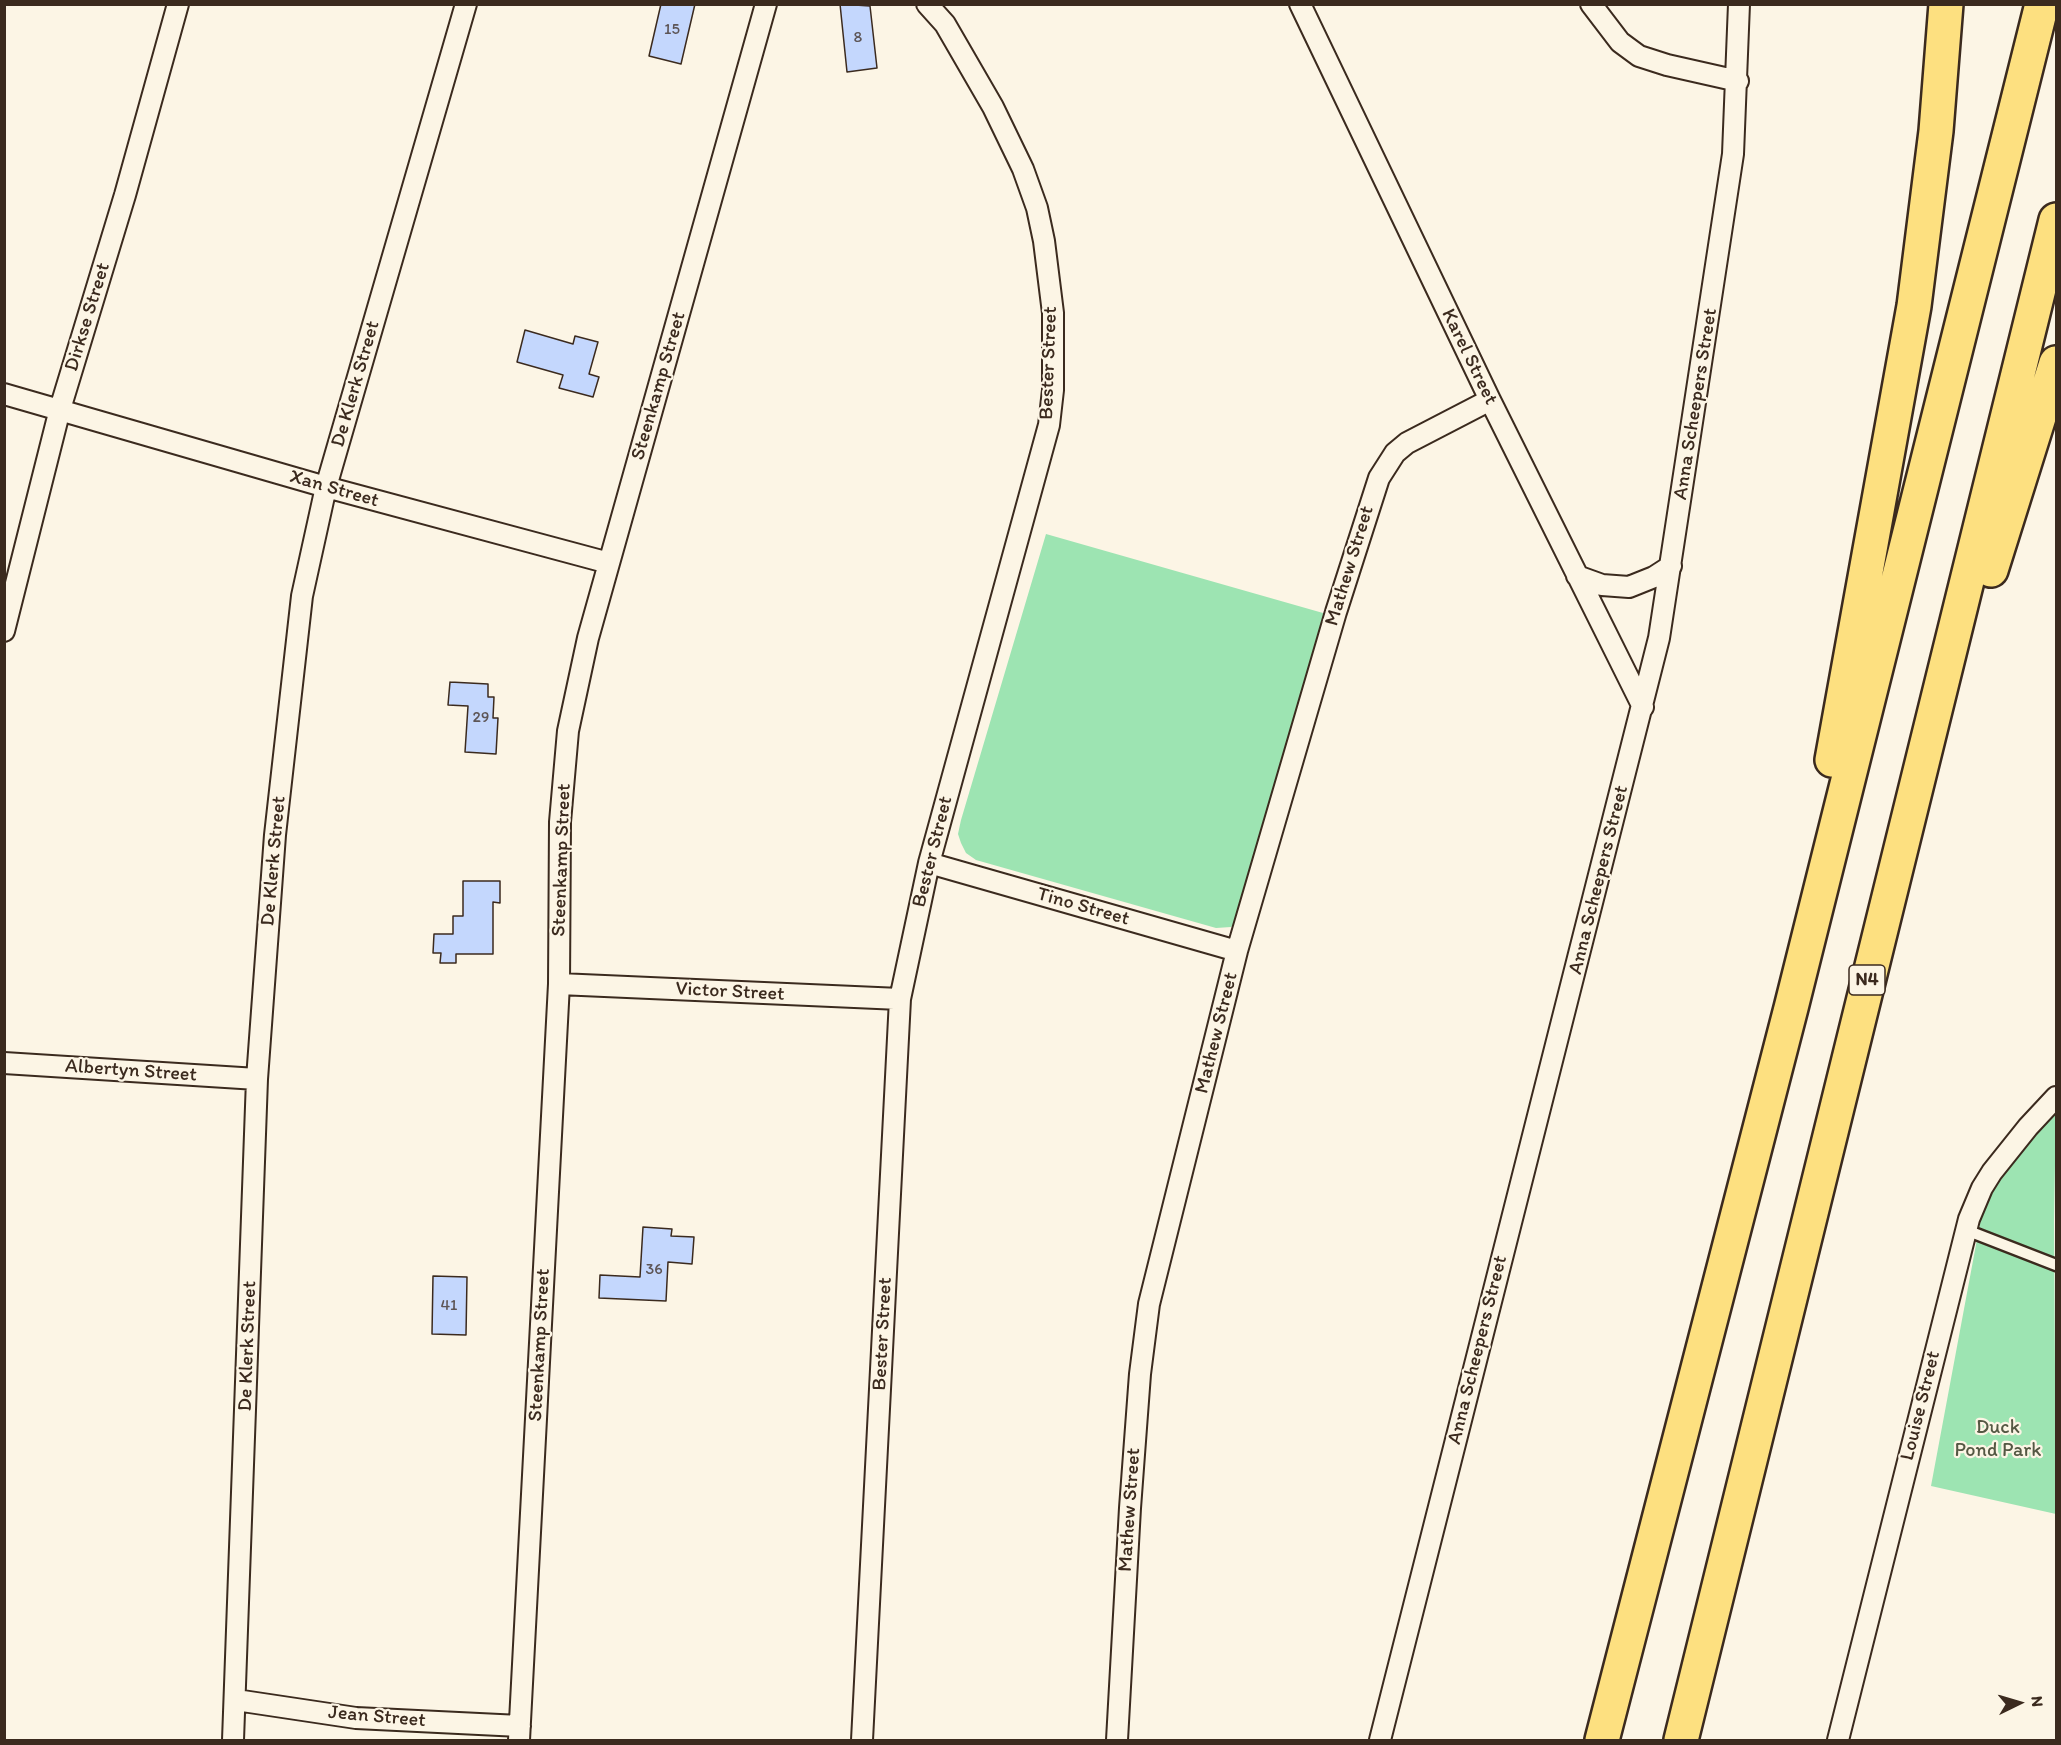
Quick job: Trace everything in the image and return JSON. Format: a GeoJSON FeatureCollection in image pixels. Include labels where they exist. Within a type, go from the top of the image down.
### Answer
{"type":"FeatureCollection","features":[{"type":"Feature","properties":{"kind":"highway"},"geometry":{"type":"LineString","coordinates":[[1791,1008],[1851,653],[1914,306],[1936,131],[1946,4]]}},
{"type":"Feature","properties":{"kind":"highway"},"geometry":{"type":"LineString","coordinates":[[1602,1740],[1791,1008],[2042,4]]}},
{"type":"Feature","properties":{"kind":"highway","name":"N4"},"geometry":{"type":"LineString","coordinates":[[1681,1740],[2056,220]]}},
{"type":"Feature","properties":{"kind":"highway"},"geometry":{"type":"LineString","coordinates":[[1853,1037],[2009,510],[2056,363]]}},
{"type":"Feature","properties":{"kind":"street","name":"Dirkse Street"},"geometry":{"type":"LineString","coordinates":[[4,630],[60,410],[125,195],[178,4]]}},
{"type":"Feature","properties":{"kind":"street","name":"De Klerk Street"},"geometry":{"type":"LineString","coordinates":[[233,1740],[257,1079],[275,835],[302,597],[326,487],[428,143],[466,4]]}},
{"type":"Feature","properties":{"kind":"street","name":"Steenkamp Street"},"geometry":{"type":"LineString","coordinates":[[520,1733],[559,984],[560,822],[568,732],[588,638],[766,4]]}},
{"type":"Feature","properties":{"kind":"street","name":"Bester Street"},"geometry":{"type":"LineString","coordinates":[[862,1740],[900,999],[928,863],[1049,425],[1053,390],[1053,313],[1044,241],[1037,208],[1023,169],[993,107],[945,24],[927,4]]}},
{"type":"Feature","properties":{"kind":"street","name":"Karel Street"},"geometry":{"type":"LineString","coordinates":[[1300,4],[1490,399],[1643,707]]}},
{"type":"Feature","properties":{"kind":"street"},"geometry":{"type":"LineString","coordinates":[[1591,4],[1620,42],[1639,56],[1667,65],[1738,81]]}},
{"type":"Feature","properties":{"kind":"street","name":"Anna Scheepers Street"},"geometry":{"type":"LineString","coordinates":[[1380,1740],[1659,638],[1733,153],[1738,81],[1739,4]]}},
{"type":"Feature","properties":{"kind":"street","name":"Xan Street"},"geometry":{"type":"LineString","coordinates":[[4,394],[326,487],[609,563]]}},
{"type":"Feature","properties":{"kind":"street","name":"Mathew Street"},"geometry":{"type":"LineString","coordinates":[[1117,1740],[1118,1690],[1140,1374],[1149,1304],[1237,951],[1336,612],[1379,478],[1395,453],[1407,443],[1490,399]]}},
{"type":"Feature","properties":{"kind":"street"},"geometry":{"type":"LineString","coordinates":[[1577,576],[1602,585],[1629,586],[1654,578],[1671,566]]}},
{"type":"Feature","properties":{"kind":"street","name":"Tino Street"},"geometry":{"type":"LineString","coordinates":[[928,863],[1237,951]]}},
{"type":"Feature","properties":{"kind":"street","name":"Victor Street"},"geometry":{"type":"LineString","coordinates":[[559,984],[900,999]]}},
{"type":"Feature","properties":{"kind":"street","name":"Albertyn Street"},"geometry":{"type":"LineString","coordinates":[[4,1063],[257,1079]]}},
{"type":"Feature","properties":{"kind":"street","name":"Louise Street"},"geometry":{"type":"LineString","coordinates":[[1838,1740],[1966,1230],[1982,1188],[1992,1172],[2028,1127],[2056,1097]]}},
{"type":"Feature","properties":{"kind":"street","name":"Jean Street"},"geometry":{"type":"LineString","coordinates":[[236,1700],[356,1718],[520,1733]]}},
{"type":"Feature","properties":{"kind":"lane"},"geometry":{"type":"LineString","coordinates":[[1966,1230],[2056,1265]]}},
{"type":"Feature","properties":{"kind":"green space"},"geometry":{"type":"Polygon","coordinates":[[[1046,534],[1330,615],[1239,920],[1231,927],[1216,928],[976,860],[966,853],[961,843],[958,834],[961,820],[1046,534]]]}},
{"type":"Feature","properties":{"kind":"green space","name":"Duck Pond Park"},"geometry":{"type":"Polygon","coordinates":[[[2056,1109],[2054,1221],[2056,1514],[1931,1486],[1986,1191],[2056,1109]]]}},
{"type":"Feature","properties":{"kind":"building"},"geometry":{"type":"Polygon","coordinates":[[[661,4],[695,4],[681,64],[649,56],[661,4]]]}},
{"type":"Feature","properties":{"kind":"building"},"geometry":{"type":"Polygon","coordinates":[[[840,4],[870,6],[877,68],[847,72],[840,4]]]}},
{"type":"Feature","properties":{"kind":"building"},"geometry":{"type":"Polygon","coordinates":[[[525,330],[573,344],[575,336],[598,342],[589,374],[599,377],[593,397],[559,388],[563,375],[517,362],[525,330]]]}},
{"type":"Feature","properties":{"kind":"building"},"geometry":{"type":"Polygon","coordinates":[[[450,682],[488,684],[488,697],[494,697],[493,718],[498,718],[496,754],[465,752],[468,706],[448,705],[450,682]]]}},
{"type":"Feature","properties":{"kind":"building"},"geometry":{"type":"Polygon","coordinates":[[[463,881],[500,881],[500,903],[493,902],[493,954],[456,954],[456,963],[440,963],[441,953],[433,953],[434,934],[453,934],[453,916],[463,916],[463,881]]]}},
{"type":"Feature","properties":{"kind":"building"},"geometry":{"type":"Polygon","coordinates":[[[643,1227],[672,1229],[671,1236],[694,1237],[692,1264],[668,1262],[666,1301],[599,1298],[600,1275],[640,1277],[643,1227]]]}},
{"type":"Feature","properties":{"kind":"building"},"geometry":{"type":"Polygon","coordinates":[[[433,1276],[467,1277],[466,1335],[432,1334],[433,1276]]]}}]}
